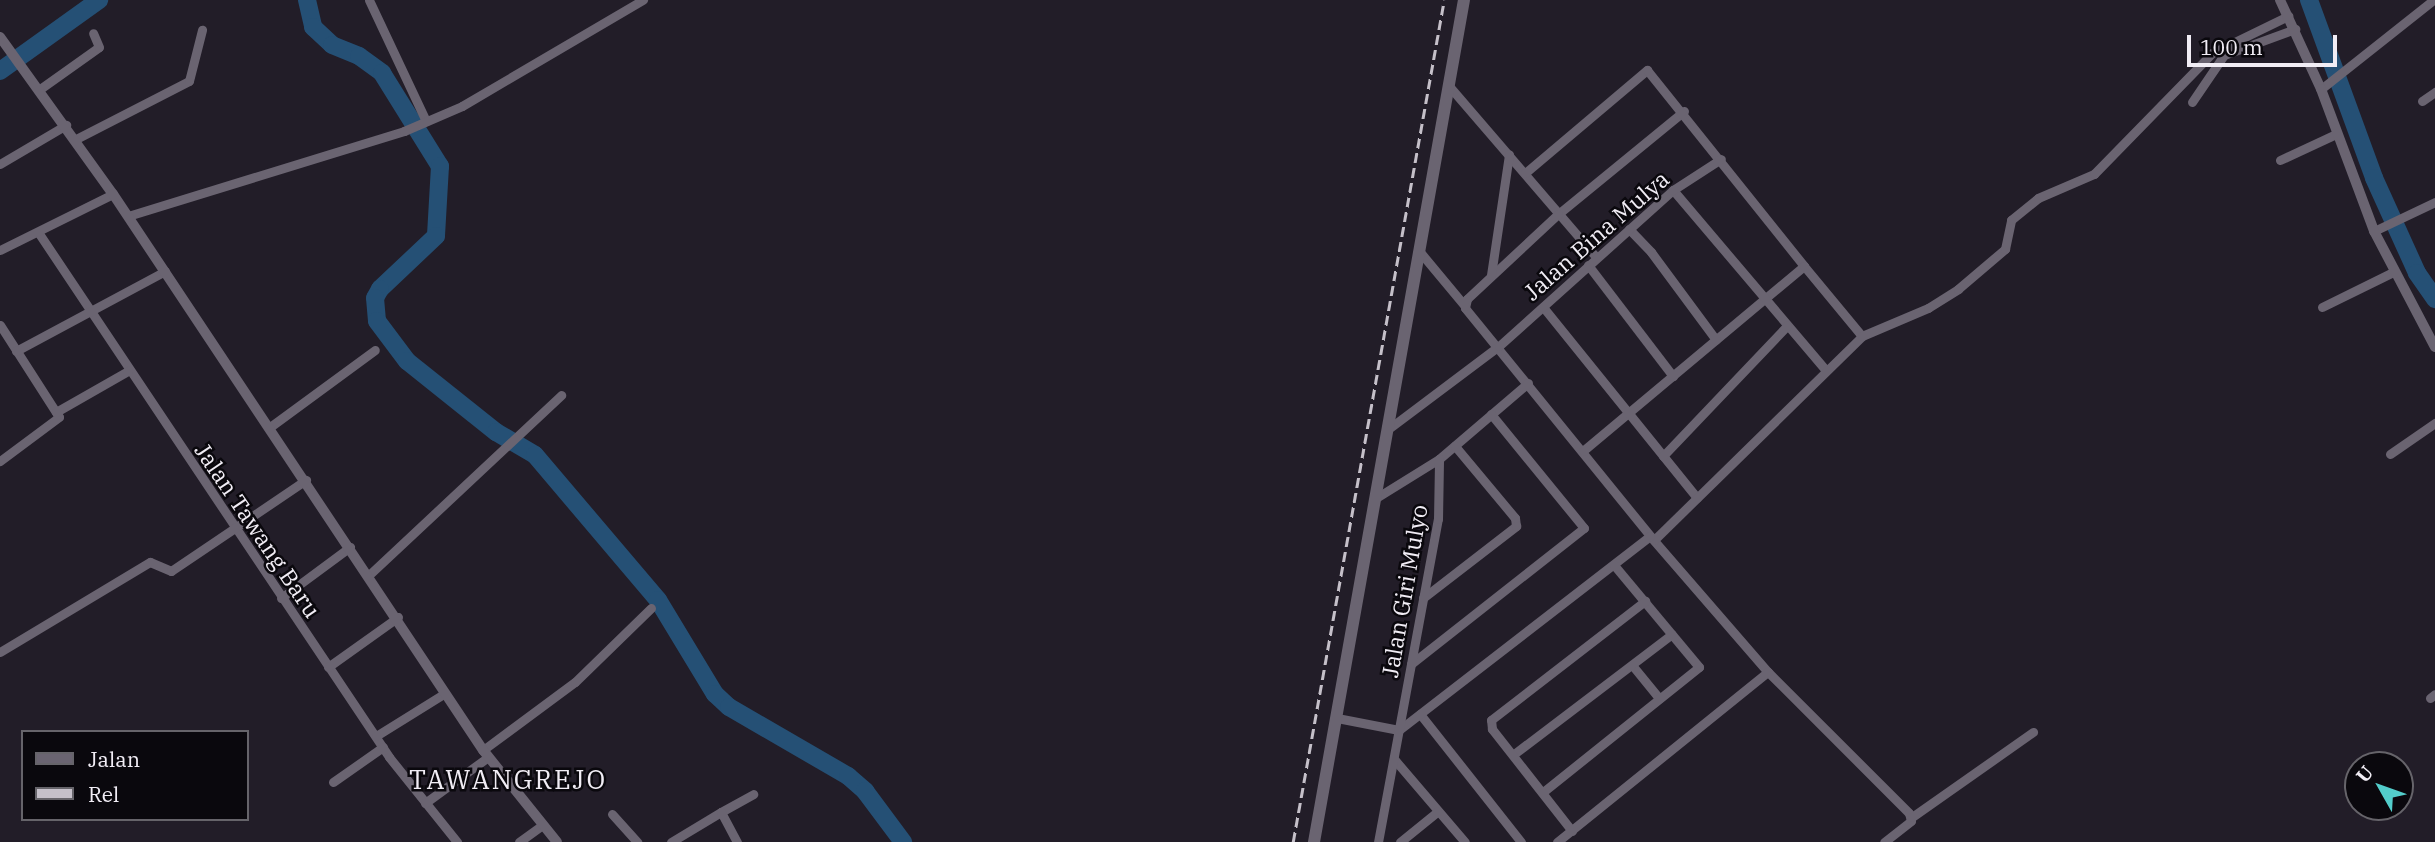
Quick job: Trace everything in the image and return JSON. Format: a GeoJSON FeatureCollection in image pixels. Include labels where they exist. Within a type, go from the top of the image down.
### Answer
{"type":"FeatureCollection","features":[{"type":"Feature","properties":{"kind":"main road"},"geometry":{"type":"LineString","coordinates":[[1314,842],[1391,426],[1464,0]]}},
{"type":"Feature","properties":{"kind":"street"},"geometry":{"type":"LineString","coordinates":[[369,0],[424,121]]}},
{"type":"Feature","properties":{"kind":"street"},"geometry":{"type":"LineString","coordinates":[[128,216],[404,131],[462,106],[643,0]]}},
{"type":"Feature","properties":{"kind":"street"},"geometry":{"type":"LineString","coordinates":[[2280,0],[2325,86],[2336,134],[2379,229],[2393,272],[2435,347]]}},
{"type":"Feature","properties":{"kind":"street"},"geometry":{"type":"LineString","coordinates":[[2325,86],[2432,2]]}},
{"type":"Feature","properties":{"kind":"street"},"geometry":{"type":"LineString","coordinates":[[1337,718],[1399,730],[1652,538],[1697,498],[1825,369],[1862,336],[1928,308],[1958,289],[2005,249],[2011,220],[2038,198],[2094,174],[2212,54],[2288,16]]}},
{"type":"Feature","properties":{"kind":"street"},"geometry":{"type":"LineString","coordinates":[[2192,102],[2224,55],[2294,29]]}},
{"type":"Feature","properties":{"kind":"street"},"geometry":{"type":"LineString","coordinates":[[76,139],[189,81],[202,30]]}},
{"type":"Feature","properties":{"kind":"street"},"geometry":{"type":"LineString","coordinates":[[40,89],[99,47],[93,33]]}},
{"type":"Feature","properties":{"kind":"street"},"geometry":{"type":"LineString","coordinates":[[1,38],[76,139],[398,617],[485,753],[541,826],[557,842]]}},
{"type":"Feature","properties":{"kind":"street"},"geometry":{"type":"LineString","coordinates":[[1525,173],[1647,70],[1684,111],[1862,336]]}},
{"type":"Feature","properties":{"kind":"street"},"geometry":{"type":"LineString","coordinates":[[1449,86],[1596,257]]}},
{"type":"Feature","properties":{"kind":"street"},"geometry":{"type":"LineString","coordinates":[[2422,101],[2435,92]]}},
{"type":"Feature","properties":{"kind":"street"},"geometry":{"type":"LineString","coordinates":[[1465,306],[1491,275],[1558,214],[1684,111]]}},
{"type":"Feature","properties":{"kind":"street"},"geometry":{"type":"LineString","coordinates":[[0,164],[66,125]]}},
{"type":"Feature","properties":{"kind":"street"},"geometry":{"type":"LineString","coordinates":[[2280,160],[2336,134]]}},
{"type":"Feature","properties":{"kind":"street"},"geometry":{"type":"LineString","coordinates":[[1491,275],[1509,154]]}},
{"type":"Feature","properties":{"kind":"street","name":"Jalan Bina Mulya"},"geometry":{"type":"LineString","coordinates":[[1391,426],[1499,346],[1673,190],[1721,159]]}},
{"type":"Feature","properties":{"kind":"street"},"geometry":{"type":"LineString","coordinates":[[1673,190],[1764,301],[1825,369]]}},
{"type":"Feature","properties":{"kind":"street"},"geometry":{"type":"LineString","coordinates":[[0,250],[113,194]]}},
{"type":"Feature","properties":{"kind":"street"},"geometry":{"type":"LineString","coordinates":[[2379,229],[2435,202]]}},
{"type":"Feature","properties":{"kind":"street"},"geometry":{"type":"LineString","coordinates":[[1629,229],[1651,252],[1716,340]]}},
{"type":"Feature","properties":{"kind":"street","name":"Jalan Tawang Baru"},"geometry":{"type":"LineString","coordinates":[[38,232],[128,371],[328,667],[383,747],[457,842]]}},
{"type":"Feature","properties":{"kind":"street"},"geometry":{"type":"LineString","coordinates":[[1420,252],[1499,346],[1652,538],[1768,672],[1912,817]]}},
{"type":"Feature","properties":{"kind":"street"},"geometry":{"type":"LineString","coordinates":[[1588,265],[1673,376]]}},
{"type":"Feature","properties":{"kind":"street"},"geometry":{"type":"LineString","coordinates":[[1583,451],[1804,266]]}},
{"type":"Feature","properties":{"kind":"street"},"geometry":{"type":"LineString","coordinates":[[16,351],[165,271]]}},
{"type":"Feature","properties":{"kind":"street"},"geometry":{"type":"LineString","coordinates":[[2322,307],[2393,272]]}},
{"type":"Feature","properties":{"kind":"street"},"geometry":{"type":"LineString","coordinates":[[1543,307],[1697,498]]}},
{"type":"Feature","properties":{"kind":"street"},"geometry":{"type":"LineString","coordinates":[[0,325],[56,412],[56,424],[0,461]]}},
{"type":"Feature","properties":{"kind":"street"},"geometry":{"type":"LineString","coordinates":[[1663,456],[1787,326]]}},
{"type":"Feature","properties":{"kind":"street"},"geometry":{"type":"LineString","coordinates":[[270,427],[375,350]]}},
{"type":"Feature","properties":{"kind":"street"},"geometry":{"type":"LineString","coordinates":[[56,412],[128,371]]}},
{"type":"Feature","properties":{"kind":"street"},"geometry":{"type":"LineString","coordinates":[[1376,498],[1439,459],[1528,383]]}},
{"type":"Feature","properties":{"kind":"street"},"geometry":{"type":"LineString","coordinates":[[369,575],[561,395]]}},
{"type":"Feature","properties":{"kind":"street"},"geometry":{"type":"LineString","coordinates":[[1411,664],[1584,528],[1491,414]]}},
{"type":"Feature","properties":{"kind":"street"},"geometry":{"type":"LineString","coordinates":[[2390,454],[2435,423]]}},
{"type":"Feature","properties":{"kind":"street"},"geometry":{"type":"LineString","coordinates":[[1423,598],[1516,526],[1515,518],[1455,446]]}},
{"type":"Feature","properties":{"kind":"street","name":"Jalan Giri Mulyo"},"geometry":{"type":"LineString","coordinates":[[1378,842],[1440,501],[1439,459]]}},
{"type":"Feature","properties":{"kind":"street"},"geometry":{"type":"LineString","coordinates":[[0,652],[150,562],[172,571],[306,480]]}},
{"type":"Feature","properties":{"kind":"street"},"geometry":{"type":"LineString","coordinates":[[281,598],[350,547]]}},
{"type":"Feature","properties":{"kind":"street"},"geometry":{"type":"LineString","coordinates":[[1542,792],[1699,667],[1614,565]]}},
{"type":"Feature","properties":{"kind":"street"},"geometry":{"type":"LineString","coordinates":[[1572,831],[1492,729],[1491,720],[1644,601]]}},
{"type":"Feature","properties":{"kind":"street"},"geometry":{"type":"LineString","coordinates":[[425,803],[575,682],[651,608]]}},
{"type":"Feature","properties":{"kind":"street"},"geometry":{"type":"LineString","coordinates":[[328,667],[398,617]]}},
{"type":"Feature","properties":{"kind":"street"},"geometry":{"type":"LineString","coordinates":[[1514,754],[1672,634]]}},
{"type":"Feature","properties":{"kind":"street"},"geometry":{"type":"LineString","coordinates":[[1632,665],[1659,698]]}},
{"type":"Feature","properties":{"kind":"street"},"geometry":{"type":"LineString","coordinates":[[1557,842],[1768,672]]}},
{"type":"Feature","properties":{"kind":"street"},"geometry":{"type":"LineString","coordinates":[[376,736],[445,693]]}},
{"type":"Feature","properties":{"kind":"street"},"geometry":{"type":"LineString","coordinates":[[1420,714],[1521,842]]}},
{"type":"Feature","properties":{"kind":"street"},"geometry":{"type":"LineString","coordinates":[[1884,842],[1912,817],[2032,732]]}},
{"type":"Feature","properties":{"kind":"street"},"geometry":{"type":"LineString","coordinates":[[333,782],[383,747]]}},
{"type":"Feature","properties":{"kind":"street"},"geometry":{"type":"LineString","coordinates":[[1394,759],[1465,842]]}},
{"type":"Feature","properties":{"kind":"street"},"geometry":{"type":"LineString","coordinates":[[671,842],[753,794]]}},
{"type":"Feature","properties":{"kind":"street"},"geometry":{"type":"LineString","coordinates":[[721,811],[737,842]]}},
{"type":"Feature","properties":{"kind":"street"},"geometry":{"type":"LineString","coordinates":[[1400,842],[1437,812]]}},
{"type":"Feature","properties":{"kind":"street"},"geometry":{"type":"LineString","coordinates":[[612,814],[637,842]]}},
{"type":"Feature","properties":{"kind":"street"},"geometry":{"type":"LineString","coordinates":[[519,842],[541,826]]}},
{"type":"Feature","properties":{"kind":"waterway"},"geometry":{"type":"LineString","coordinates":[[0,71],[99,0]]}},
{"type":"Feature","properties":{"kind":"waterway"},"geometry":{"type":"LineString","coordinates":[[307,0],[313,27],[332,45],[359,56],[382,73],[440,166],[436,236],[380,289],[375,298],[377,321],[407,361],[496,432],[535,455],[658,600],[715,694],[729,707],[848,776],[865,791],[903,842]]}},
{"type":"Feature","properties":{"kind":"waterway"},"geometry":{"type":"LineString","coordinates":[[2309,0],[2374,178],[2417,273],[2435,299]]}},
{"type":"Feature","properties":{"kind":"railway"},"geometry":{"type":"LineString","coordinates":[[1293,842],[1444,0]]}},
{"type":"Feature","properties":{"kind":"district","name":"TAWANGREJO"},"geometry":{"type":"Point","coordinates":[508,780]}}]}
